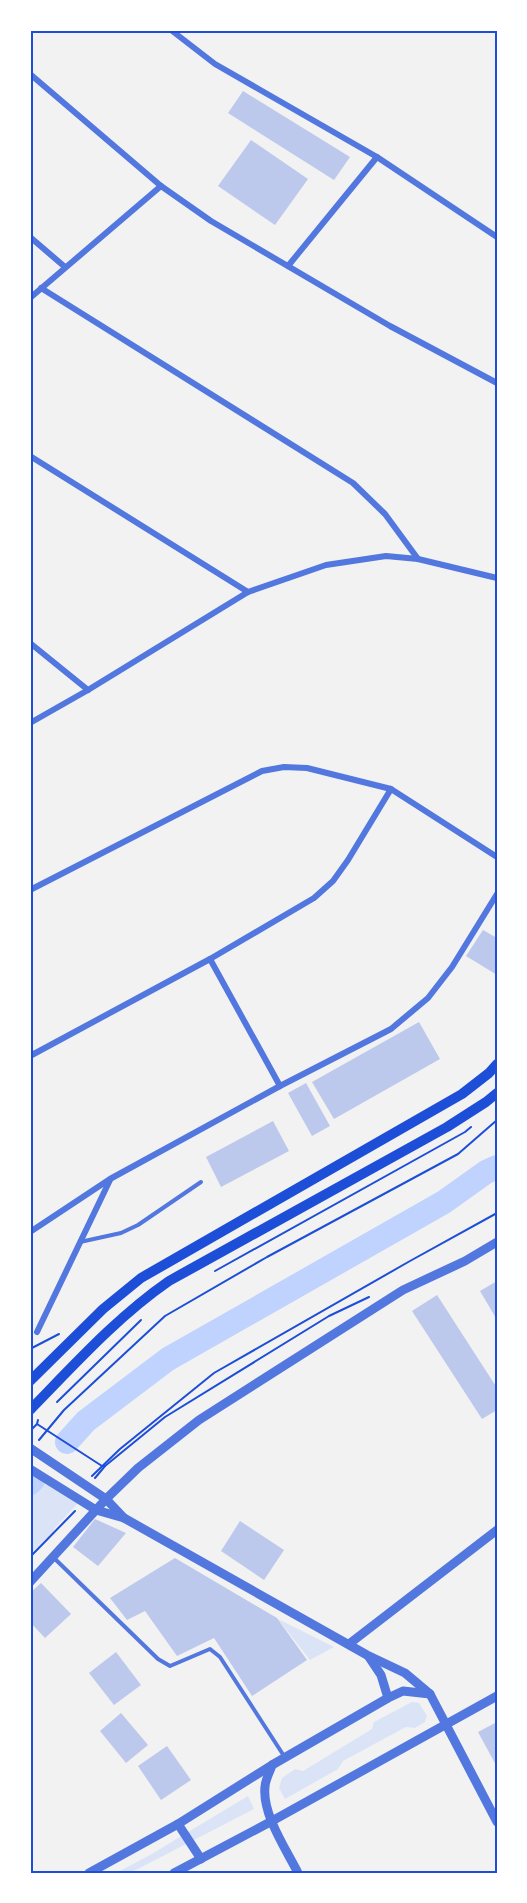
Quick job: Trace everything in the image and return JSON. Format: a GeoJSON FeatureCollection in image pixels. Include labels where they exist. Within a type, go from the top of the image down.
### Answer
{"type":"FeatureCollection","features":[{"type":"Feature","properties":{"kind":"main road"},"geometry":{"type":"LineString","coordinates":[[30,1381],[103,1309],[141,1278],[462,1094],[497,1064]]}},
{"type":"Feature","properties":{"kind":"main road"},"geometry":{"type":"LineString","coordinates":[[30,1410],[114,1324],[169,1281],[447,1127],[497,1093]]}},
{"type":"Feature","properties":{"kind":"street"},"geometry":{"type":"LineString","coordinates":[[171,30],[215,64],[377,158],[497,237]]}},
{"type":"Feature","properties":{"kind":"street"},"geometry":{"type":"LineString","coordinates":[[30,74],[160,186],[211,220],[390,326],[497,383]]}},
{"type":"Feature","properties":{"kind":"street"},"geometry":{"type":"LineString","coordinates":[[288,266],[377,158]]}},
{"type":"Feature","properties":{"kind":"street"},"geometry":{"type":"LineString","coordinates":[[30,298],[160,186]]}},
{"type":"Feature","properties":{"kind":"street"},"geometry":{"type":"LineString","coordinates":[[30,237],[65,267]]}},
{"type":"Feature","properties":{"kind":"street"},"geometry":{"type":"LineString","coordinates":[[41,288],[353,483],[385,513],[418,558]]}},
{"type":"Feature","properties":{"kind":"street"},"geometry":{"type":"LineString","coordinates":[[30,456],[248,592]]}},
{"type":"Feature","properties":{"kind":"street"},"geometry":{"type":"LineString","coordinates":[[30,723],[248,592],[326,565],[386,556],[418,558],[497,578]]}},
{"type":"Feature","properties":{"kind":"street"},"geometry":{"type":"LineString","coordinates":[[30,643],[88,690]]}},
{"type":"Feature","properties":{"kind":"street"},"geometry":{"type":"LineString","coordinates":[[30,890],[262,771],[284,767],[307,768],[391,789],[497,857]]}},
{"type":"Feature","properties":{"kind":"street"},"geometry":{"type":"LineString","coordinates":[[30,1056],[210,958],[314,897],[333,881],[348,860],[391,789]]}},
{"type":"Feature","properties":{"kind":"street"},"geometry":{"type":"LineString","coordinates":[[30,1232],[110,1179],[280,1086],[391,1029],[428,998],[452,967],[497,894]]}},
{"type":"Feature","properties":{"kind":"street"},"geometry":{"type":"LineString","coordinates":[[210,958],[280,1086]]}},
{"type":"Feature","properties":{"kind":"street"},"geometry":{"type":"LineString","coordinates":[[37,1332],[110,1179]]}},
{"type":"Feature","properties":{"kind":"street"},"geometry":{"type":"LineString","coordinates":[[30,1582],[106,1499],[138,1468],[199,1420],[403,1290],[465,1261],[497,1242]]}},
{"type":"Feature","properties":{"kind":"street"},"geometry":{"type":"LineString","coordinates":[[31,1449],[106,1499],[124,1518]]}},
{"type":"Feature","properties":{"kind":"street"},"geometry":{"type":"LineString","coordinates":[[30,1469],[65,1493],[96,1510],[124,1518],[367,1655],[405,1673],[429,1694],[497,1822]]}},
{"type":"Feature","properties":{"kind":"street"},"geometry":{"type":"LineString","coordinates":[[349,1644],[497,1530]]}},
{"type":"Feature","properties":{"kind":"street"},"geometry":{"type":"LineString","coordinates":[[367,1655],[381,1675],[388,1698]]}},
{"type":"Feature","properties":{"kind":"street"},"geometry":{"type":"LineString","coordinates":[[89,1873],[178,1824],[272,1765],[388,1698],[403,1691],[429,1694]]}},
{"type":"Feature","properties":{"kind":"street"},"geometry":{"type":"LineString","coordinates":[[174,1873],[497,1696]]}},
{"type":"Feature","properties":{"kind":"street"},"geometry":{"type":"LineString","coordinates":[[272,1765],[265,1786],[265,1804],[298,1873]]}},
{"type":"Feature","properties":{"kind":"street"},"geometry":{"type":"LineString","coordinates":[[178,1824],[201,1859]]}},
{"type":"Feature","properties":{"kind":"lane"},"geometry":{"type":"LineString","coordinates":[[80,1242],[121,1233],[138,1225],[201,1182]]}},
{"type":"Feature","properties":{"kind":"lane"},"geometry":{"type":"LineString","coordinates":[[53,1557],[158,1659],[170,1666],[210,1648],[220,1657],[285,1758]]}},
{"type":"Feature","properties":{"kind":"path"},"geometry":{"type":"LineString","coordinates":[[31,1449],[64,1410],[165,1316],[267,1257],[458,1154],[497,1120]]}},
{"type":"Feature","properties":{"kind":"path"},"geometry":{"type":"LineString","coordinates":[[210,1274],[473,1126]]}},
{"type":"Feature","properties":{"kind":"path"},"geometry":{"type":"LineString","coordinates":[[103,1466],[120,1449],[214,1373],[497,1213]]}},
{"type":"Feature","properties":{"kind":"path"},"geometry":{"type":"LineString","coordinates":[[82,1483],[165,1417],[329,1316],[377,1293]]}},
{"type":"Feature","properties":{"kind":"path"},"geometry":{"type":"LineString","coordinates":[[54,1405],[144,1316]]}},
{"type":"Feature","properties":{"kind":"path"},"geometry":{"type":"LineString","coordinates":[[30,1349],[59,1334]]}},
{"type":"Feature","properties":{"kind":"path"},"geometry":{"type":"LineString","coordinates":[[30,1431],[37,1422],[47,1431],[103,1466]]}},
{"type":"Feature","properties":{"kind":"path"},"geometry":{"type":"LineString","coordinates":[[30,1557],[79,1507]]}},
{"type":"Feature","properties":{"kind":"shaded area"},"geometry":{"type":"Polygon","coordinates":[[[30,1475],[78,1503],[54,1529],[54,1534],[44,1540],[30,1555],[30,1475]]]}},
{"type":"Feature","properties":{"kind":"shaded area"},"geometry":{"type":"Polygon","coordinates":[[[278,1619],[334,1647],[310,1660],[278,1619]]]}},
{"type":"Feature","properties":{"kind":"shaded area"},"geometry":{"type":"Polygon","coordinates":[[[412,1702],[419,1703],[427,1716],[425,1722],[415,1728],[406,1727],[343,1761],[338,1769],[285,1799],[279,1788],[282,1778],[295,1769],[303,1771],[372,1729],[374,1722],[412,1702]]]}},
{"type":"Feature","properties":{"kind":"shaded area"},"geometry":{"type":"Polygon","coordinates":[[[248,1796],[254,1809],[130,1873],[116,1873],[150,1855],[248,1796]]]}},
{"type":"Feature","properties":{"kind":"building"},"geometry":{"type":"Polygon","coordinates":[[[243,91],[350,157],[334,180],[228,113],[243,91]]]}},
{"type":"Feature","properties":{"kind":"building"},"geometry":{"type":"Polygon","coordinates":[[[251,140],[308,179],[275,225],[218,186],[251,140]]]}},
{"type":"Feature","properties":{"kind":"building"},"geometry":{"type":"Polygon","coordinates":[[[483,930],[497,938],[497,975],[466,956],[483,930]]]}},
{"type":"Feature","properties":{"kind":"building"},"geometry":{"type":"Polygon","coordinates":[[[419,1022],[440,1059],[334,1119],[312,1082],[419,1022]]]}},
{"type":"Feature","properties":{"kind":"building"},"geometry":{"type":"Polygon","coordinates":[[[306,1083],[330,1126],[312,1136],[288,1093],[306,1083]]]}},
{"type":"Feature","properties":{"kind":"building"},"geometry":{"type":"Polygon","coordinates":[[[273,1121],[289,1151],[221,1187],[206,1157],[273,1121]]]}},
{"type":"Feature","properties":{"kind":"building"},"geometry":{"type":"Polygon","coordinates":[[[497,1281],[497,1320],[480,1291],[497,1281]]]}},
{"type":"Feature","properties":{"kind":"building"},"geometry":{"type":"Polygon","coordinates":[[[437,1295],[497,1388],[497,1410],[482,1419],[412,1311],[437,1295]]]}},
{"type":"Feature","properties":{"kind":"building"},"geometry":{"type":"Polygon","coordinates":[[[95,1519],[126,1533],[98,1566],[73,1547],[95,1519]]]}},
{"type":"Feature","properties":{"kind":"building"},"geometry":{"type":"Polygon","coordinates":[[[240,1521],[284,1550],[264,1580],[221,1551],[240,1521]]]}},
{"type":"Feature","properties":{"kind":"building"},"geometry":{"type":"Polygon","coordinates":[[[175,1558],[277,1618],[307,1660],[252,1696],[214,1638],[177,1656],[145,1611],[127,1620],[110,1598],[175,1558]]]}},
{"type":"Feature","properties":{"kind":"building"},"geometry":{"type":"Polygon","coordinates":[[[41,1583],[71,1614],[45,1638],[30,1622],[30,1593],[41,1583]]]}},
{"type":"Feature","properties":{"kind":"building"},"geometry":{"type":"Polygon","coordinates":[[[116,1652],[141,1685],[114,1705],[89,1673],[116,1652]]]}},
{"type":"Feature","properties":{"kind":"building"},"geometry":{"type":"Polygon","coordinates":[[[121,1713],[148,1745],[126,1763],[100,1731],[121,1713]]]}},
{"type":"Feature","properties":{"kind":"building"},"geometry":{"type":"Polygon","coordinates":[[[497,1722],[497,1767],[478,1732],[497,1722]]]}},
{"type":"Feature","properties":{"kind":"building"},"geometry":{"type":"Polygon","coordinates":[[[167,1746],[191,1780],[161,1800],[138,1766],[167,1746]]]}},
{"type":"Feature","properties":{"kind":"waterway"},"geometry":{"type":"LineString","coordinates":[[67,1442],[86,1421],[168,1359],[444,1202],[486,1172],[497,1167]]}},
{"type":"Feature","properties":{"kind":"waterway"},"geometry":{"type":"LineString","coordinates":[[30,1483],[33,1480]]}}]}
